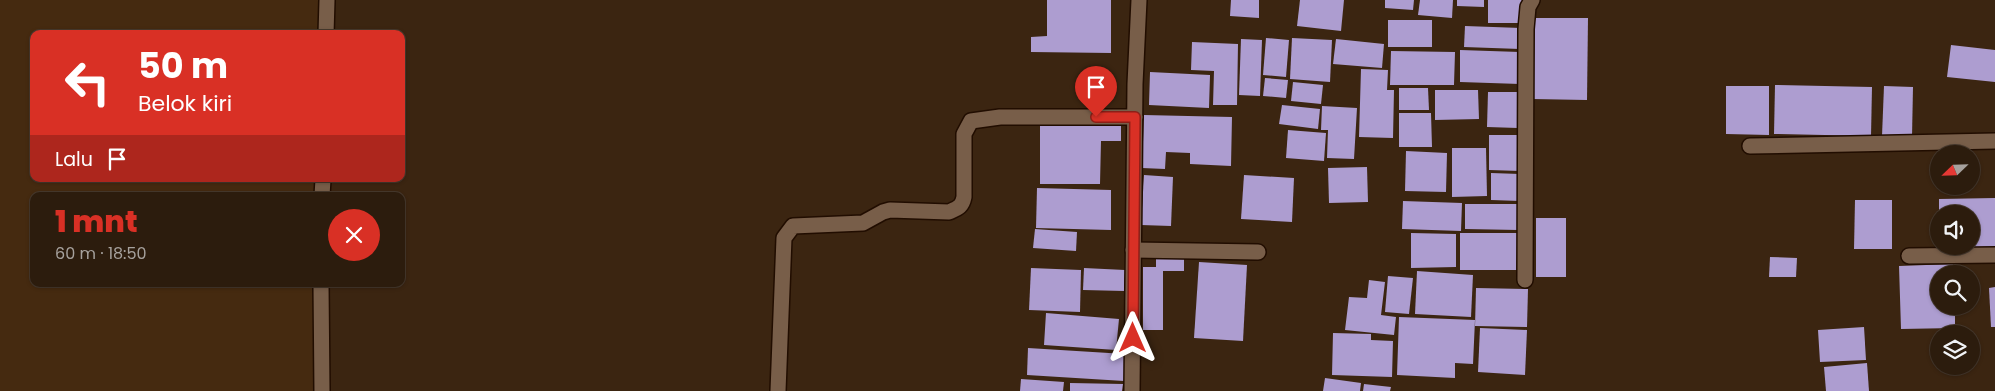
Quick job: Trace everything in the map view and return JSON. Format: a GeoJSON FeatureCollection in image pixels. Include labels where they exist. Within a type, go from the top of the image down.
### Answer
{"type":"FeatureCollection","features":[{"type":"Feature","properties":{"kind":"street"},"geometry":{"type":"LineString","coordinates":[[326,0],[326,30]]}},
{"type":"Feature","properties":{"kind":"street"},"geometry":{"type":"LineString","coordinates":[[1132,391],[1135,117],[1139,0]]}},
{"type":"Feature","properties":{"kind":"street"},"geometry":{"type":"LineString","coordinates":[[1525,280],[1526,29],[1528,7],[1532,0]]}},
{"type":"Feature","properties":{"kind":"street"},"geometry":{"type":"LineString","coordinates":[[778,391],[784,238],[793,226],[863,223],[890,210],[949,212],[958,208],[962,205],[964,197],[964,134],[971,121],[1000,117],[1135,117]]}},
{"type":"Feature","properties":{"kind":"street"},"geometry":{"type":"LineString","coordinates":[[1750,146],[1995,142]]}},
{"type":"Feature","properties":{"kind":"street"},"geometry":{"type":"LineString","coordinates":[[1133,250],[1258,252]]}},
{"type":"Feature","properties":{"kind":"street"},"geometry":{"type":"LineString","coordinates":[[1909,256],[1995,255]]}},
{"type":"Feature","properties":{"kind":"street"},"geometry":{"type":"LineString","coordinates":[[321,287],[322,391]]}},
{"type":"Feature","properties":{"kind":"shaded area"},"geometry":{"type":"Polygon","coordinates":[[[0,0],[335,0],[335,30],[30,30],[30,182],[331,182],[331,192],[30,192],[30,287],[329,287],[326,391],[0,391],[0,0]]]}},
{"type":"Feature","properties":{"kind":"building"},"geometry":{"type":"Polygon","coordinates":[[[1047,0],[1111,0],[1111,53],[1031,52],[1031,37],[1047,36],[1047,0]]]}},
{"type":"Feature","properties":{"kind":"building"},"geometry":{"type":"Polygon","coordinates":[[[1231,0],[1259,0],[1259,18],[1230,16],[1231,0]]]}},
{"type":"Feature","properties":{"kind":"building"},"geometry":{"type":"Polygon","coordinates":[[[1300,0],[1344,0],[1341,31],[1297,26],[1300,0]]]}},
{"type":"Feature","properties":{"kind":"building"},"geometry":{"type":"Polygon","coordinates":[[[1385,0],[1414,0],[1413,10],[1385,8],[1385,0]]]}},
{"type":"Feature","properties":{"kind":"building"},"geometry":{"type":"Polygon","coordinates":[[[1420,0],[1453,0],[1452,18],[1418,15],[1420,0]]]}},
{"type":"Feature","properties":{"kind":"building"},"geometry":{"type":"Polygon","coordinates":[[[1457,0],[1484,0],[1484,7],[1457,6],[1457,0]]]}},
{"type":"Feature","properties":{"kind":"building"},"geometry":{"type":"Polygon","coordinates":[[[1488,0],[1522,0],[1522,23],[1488,23],[1488,0]]]}},
{"type":"Feature","properties":{"kind":"building"},"geometry":{"type":"Polygon","coordinates":[[[1532,18],[1588,18],[1587,100],[1532,99],[1532,18]]]}},
{"type":"Feature","properties":{"kind":"building"},"geometry":{"type":"Polygon","coordinates":[[[1388,20],[1432,20],[1432,47],[1388,47],[1388,20]]]}},
{"type":"Feature","properties":{"kind":"building"},"geometry":{"type":"Polygon","coordinates":[[[1465,26],[1521,28],[1520,49],[1464,47],[1465,26]]]}},
{"type":"Feature","properties":{"kind":"building"},"geometry":{"type":"Polygon","coordinates":[[[1266,38],[1289,40],[1286,77],[1263,75],[1266,38]]]}},
{"type":"Feature","properties":{"kind":"building"},"geometry":{"type":"Polygon","coordinates":[[[1292,38],[1332,40],[1330,82],[1290,79],[1292,38]]]}},
{"type":"Feature","properties":{"kind":"building"},"geometry":{"type":"Polygon","coordinates":[[[1241,39],[1262,40],[1260,96],[1239,95],[1241,39]]]}},
{"type":"Feature","properties":{"kind":"building"},"geometry":{"type":"Polygon","coordinates":[[[1336,39],[1384,44],[1382,68],[1333,64],[1336,39]]]}},
{"type":"Feature","properties":{"kind":"building"},"geometry":{"type":"Polygon","coordinates":[[[1192,42],[1238,44],[1237,105],[1213,105],[1214,71],[1191,70],[1192,42]]]}},
{"type":"Feature","properties":{"kind":"building"},"geometry":{"type":"Polygon","coordinates":[[[1951,45],[1995,50],[1995,82],[1947,77],[1951,45]]]}},
{"type":"Feature","properties":{"kind":"building"},"geometry":{"type":"Polygon","coordinates":[[[1460,50],[1520,52],[1520,84],[1460,82],[1460,50]]]}},
{"type":"Feature","properties":{"kind":"building"},"geometry":{"type":"Polygon","coordinates":[[[1391,51],[1455,52],[1454,85],[1390,85],[1391,51]]]}},
{"type":"Feature","properties":{"kind":"building"},"geometry":{"type":"Polygon","coordinates":[[[1361,69],[1388,70],[1387,90],[1394,90],[1393,138],[1359,137],[1361,69]]]}},
{"type":"Feature","properties":{"kind":"building"},"geometry":{"type":"Polygon","coordinates":[[[1150,72],[1210,75],[1209,108],[1149,105],[1150,72]]]}},
{"type":"Feature","properties":{"kind":"building"},"geometry":{"type":"Polygon","coordinates":[[[1265,78],[1288,80],[1286,98],[1263,96],[1265,78]]]}},
{"type":"Feature","properties":{"kind":"building"},"geometry":{"type":"Polygon","coordinates":[[[1293,82],[1323,85],[1321,104],[1291,101],[1293,82]]]}},
{"type":"Feature","properties":{"kind":"building"},"geometry":{"type":"Polygon","coordinates":[[[1775,85],[1872,87],[1871,136],[1774,134],[1775,85]]]}},
{"type":"Feature","properties":{"kind":"building"},"geometry":{"type":"Polygon","coordinates":[[[1726,86],[1769,86],[1769,135],[1726,134],[1726,86]]]}},
{"type":"Feature","properties":{"kind":"building"},"geometry":{"type":"Polygon","coordinates":[[[1884,86],[1913,87],[1912,137],[1882,136],[1884,86]]]}},
{"type":"Feature","properties":{"kind":"building"},"geometry":{"type":"Polygon","coordinates":[[[1399,88],[1428,88],[1429,110],[1399,110],[1399,88]]]}},
{"type":"Feature","properties":{"kind":"building"},"geometry":{"type":"Polygon","coordinates":[[[1435,90],[1478,90],[1479,119],[1435,120],[1435,90]]]}},
{"type":"Feature","properties":{"kind":"building"},"geometry":{"type":"Polygon","coordinates":[[[1488,92],[1519,92],[1518,128],[1487,127],[1488,92]]]}},
{"type":"Feature","properties":{"kind":"building"},"geometry":{"type":"Polygon","coordinates":[[[1282,105],[1320,109],[1318,129],[1279,124],[1282,105]]]}},
{"type":"Feature","properties":{"kind":"building"},"geometry":{"type":"Polygon","coordinates":[[[1322,106],[1357,108],[1354,159],[1327,158],[1328,130],[1321,130],[1322,106]]]}},
{"type":"Feature","properties":{"kind":"building"},"geometry":{"type":"Polygon","coordinates":[[[1399,113],[1431,113],[1432,147],[1399,147],[1399,113]]]}},
{"type":"Feature","properties":{"kind":"building"},"geometry":{"type":"Polygon","coordinates":[[[1144,115],[1232,117],[1231,166],[1190,164],[1190,153],[1166,152],[1165,169],[1142,168],[1144,115]]]}},
{"type":"Feature","properties":{"kind":"building"},"geometry":{"type":"Polygon","coordinates":[[[1040,123],[1121,124],[1121,141],[1101,141],[1100,184],[1040,184],[1040,123]]]}},
{"type":"Feature","properties":{"kind":"building"},"geometry":{"type":"Polygon","coordinates":[[[1288,130],[1326,133],[1324,161],[1286,158],[1288,130]]]}},
{"type":"Feature","properties":{"kind":"building"},"geometry":{"type":"Polygon","coordinates":[[[1489,135],[1520,135],[1520,171],[1489,170],[1489,135]]]}},
{"type":"Feature","properties":{"kind":"building"},"geometry":{"type":"Polygon","coordinates":[[[1452,148],[1486,148],[1487,196],[1452,197],[1452,148]]]}},
{"type":"Feature","properties":{"kind":"building"},"geometry":{"type":"Polygon","coordinates":[[[1406,151],[1447,153],[1446,192],[1405,191],[1406,151]]]}},
{"type":"Feature","properties":{"kind":"building"},"geometry":{"type":"Polygon","coordinates":[[[1367,167],[1368,202],[1329,203],[1328,168],[1367,167]]]}},
{"type":"Feature","properties":{"kind":"building"},"geometry":{"type":"Polygon","coordinates":[[[1491,173],[1520,174],[1520,201],[1491,200],[1491,173]]]}},
{"type":"Feature","properties":{"kind":"building"},"geometry":{"type":"Polygon","coordinates":[[[1144,175],[1173,177],[1171,226],[1141,225],[1144,175]]]}},
{"type":"Feature","properties":{"kind":"building"},"geometry":{"type":"Polygon","coordinates":[[[1244,175],[1294,178],[1292,222],[1241,219],[1244,175]]]}},
{"type":"Feature","properties":{"kind":"building"},"geometry":{"type":"Polygon","coordinates":[[[1037,188],[1111,190],[1111,230],[1036,228],[1037,188]]]}},
{"type":"Feature","properties":{"kind":"building"},"geometry":{"type":"Polygon","coordinates":[[[1995,198],[1995,251],[1980,251],[1980,205],[1939,205],[1939,199],[1995,198]]]}},
{"type":"Feature","properties":{"kind":"building"},"geometry":{"type":"Polygon","coordinates":[[[1855,200],[1892,200],[1892,249],[1854,249],[1855,200]]]}},
{"type":"Feature","properties":{"kind":"building"},"geometry":{"type":"Polygon","coordinates":[[[1403,201],[1462,203],[1461,231],[1402,229],[1403,201]]]}},
{"type":"Feature","properties":{"kind":"building"},"geometry":{"type":"Polygon","coordinates":[[[1465,204],[1518,204],[1518,230],[1465,229],[1465,204]]]}},
{"type":"Feature","properties":{"kind":"building"},"geometry":{"type":"Polygon","coordinates":[[[1536,218],[1566,218],[1566,277],[1536,277],[1536,218]]]}},
{"type":"Feature","properties":{"kind":"building"},"geometry":{"type":"Polygon","coordinates":[[[1035,229],[1077,232],[1076,251],[1033,248],[1035,229]]]}},
{"type":"Feature","properties":{"kind":"building"},"geometry":{"type":"Polygon","coordinates":[[[1411,233],[1456,234],[1456,267],[1411,268],[1411,233]]]}},
{"type":"Feature","properties":{"kind":"building"},"geometry":{"type":"Polygon","coordinates":[[[1460,233],[1522,233],[1521,270],[1460,270],[1460,233]]]}},
{"type":"Feature","properties":{"kind":"building"},"geometry":{"type":"Polygon","coordinates":[[[1156,254],[1184,255],[1184,271],[1163,271],[1163,330],[1143,330],[1143,267],[1156,267],[1156,254]]]}},
{"type":"Feature","properties":{"kind":"building"},"geometry":{"type":"Polygon","coordinates":[[[1770,257],[1797,258],[1796,277],[1769,277],[1770,257]]]}},
{"type":"Feature","properties":{"kind":"building"},"geometry":{"type":"Polygon","coordinates":[[[1199,262],[1247,265],[1243,341],[1194,338],[1199,262]]]}},
{"type":"Feature","properties":{"kind":"building"},"geometry":{"type":"Polygon","coordinates":[[[1953,264],[1930,265],[1930,315],[1955,315],[1955,325],[1930,325],[1930,328],[1901,329],[1899,266],[1953,264]]]}},
{"type":"Feature","properties":{"kind":"building"},"geometry":{"type":"Polygon","coordinates":[[[1031,268],[1081,270],[1080,312],[1029,310],[1031,268]]]}},
{"type":"Feature","properties":{"kind":"building"},"geometry":{"type":"Polygon","coordinates":[[[1084,268],[1125,270],[1124,291],[1083,290],[1084,268]]]}},
{"type":"Feature","properties":{"kind":"building"},"geometry":{"type":"Polygon","coordinates":[[[1417,271],[1473,275],[1471,317],[1415,314],[1417,271]]]}},
{"type":"Feature","properties":{"kind":"building"},"geometry":{"type":"Polygon","coordinates":[[[1388,276],[1413,278],[1409,314],[1385,312],[1388,276]]]}},
{"type":"Feature","properties":{"kind":"building"},"geometry":{"type":"Polygon","coordinates":[[[1369,280],[1385,282],[1381,315],[1396,317],[1394,335],[1345,330],[1349,297],[1367,298],[1369,280]]]}},
{"type":"Feature","properties":{"kind":"building"},"geometry":{"type":"Polygon","coordinates":[[[1995,287],[1995,327],[1991,327],[1989,288],[1995,287]]]}},
{"type":"Feature","properties":{"kind":"building"},"geometry":{"type":"Polygon","coordinates":[[[1476,288],[1528,289],[1527,327],[1475,326],[1476,288]]]}},
{"type":"Feature","properties":{"kind":"building"},"geometry":{"type":"Polygon","coordinates":[[[1046,313],[1119,319],[1116,350],[1044,345],[1046,313]]]}},
{"type":"Feature","properties":{"kind":"building"},"geometry":{"type":"Polygon","coordinates":[[[1399,317],[1475,320],[1473,364],[1455,363],[1455,378],[1397,375],[1399,317]]]}},
{"type":"Feature","properties":{"kind":"building"},"geometry":{"type":"Polygon","coordinates":[[[1864,327],[1866,360],[1820,362],[1818,330],[1864,327]]]}},
{"type":"Feature","properties":{"kind":"building"},"geometry":{"type":"Polygon","coordinates":[[[1480,328],[1527,330],[1525,375],[1478,372],[1480,328]]]}},
{"type":"Feature","properties":{"kind":"building"},"geometry":{"type":"Polygon","coordinates":[[[1333,333],[1371,334],[1371,340],[1393,341],[1392,377],[1332,375],[1333,333]]]}},
{"type":"Feature","properties":{"kind":"building"},"geometry":{"type":"Polygon","coordinates":[[[1028,348],[1125,354],[1124,381],[1027,375],[1028,348]]]}},
{"type":"Feature","properties":{"kind":"building"},"geometry":{"type":"Polygon","coordinates":[[[1867,363],[1869,391],[1826,391],[1824,367],[1867,363]]]}},
{"type":"Feature","properties":{"kind":"building"},"geometry":{"type":"Polygon","coordinates":[[[1325,378],[1361,383],[1360,391],[1323,391],[1325,378]]]}},
{"type":"Feature","properties":{"kind":"building"},"geometry":{"type":"Polygon","coordinates":[[[1021,379],[1064,382],[1063,391],[1020,391],[1021,379]]]}},
{"type":"Feature","properties":{"kind":"building"},"geometry":{"type":"Polygon","coordinates":[[[1070,383],[1123,384],[1122,391],[1070,391],[1070,383]]]}},
{"type":"Feature","properties":{"kind":"building"},"geometry":{"type":"Polygon","coordinates":[[[1364,384],[1391,387],[1390,391],[1363,391],[1364,384]]]}},
{"type":"Feature","properties":{"kind":"route"},"geometry":{"type":"LineString","coordinates":[[1096,117],[1135,117],[1133,338]]}}]}
